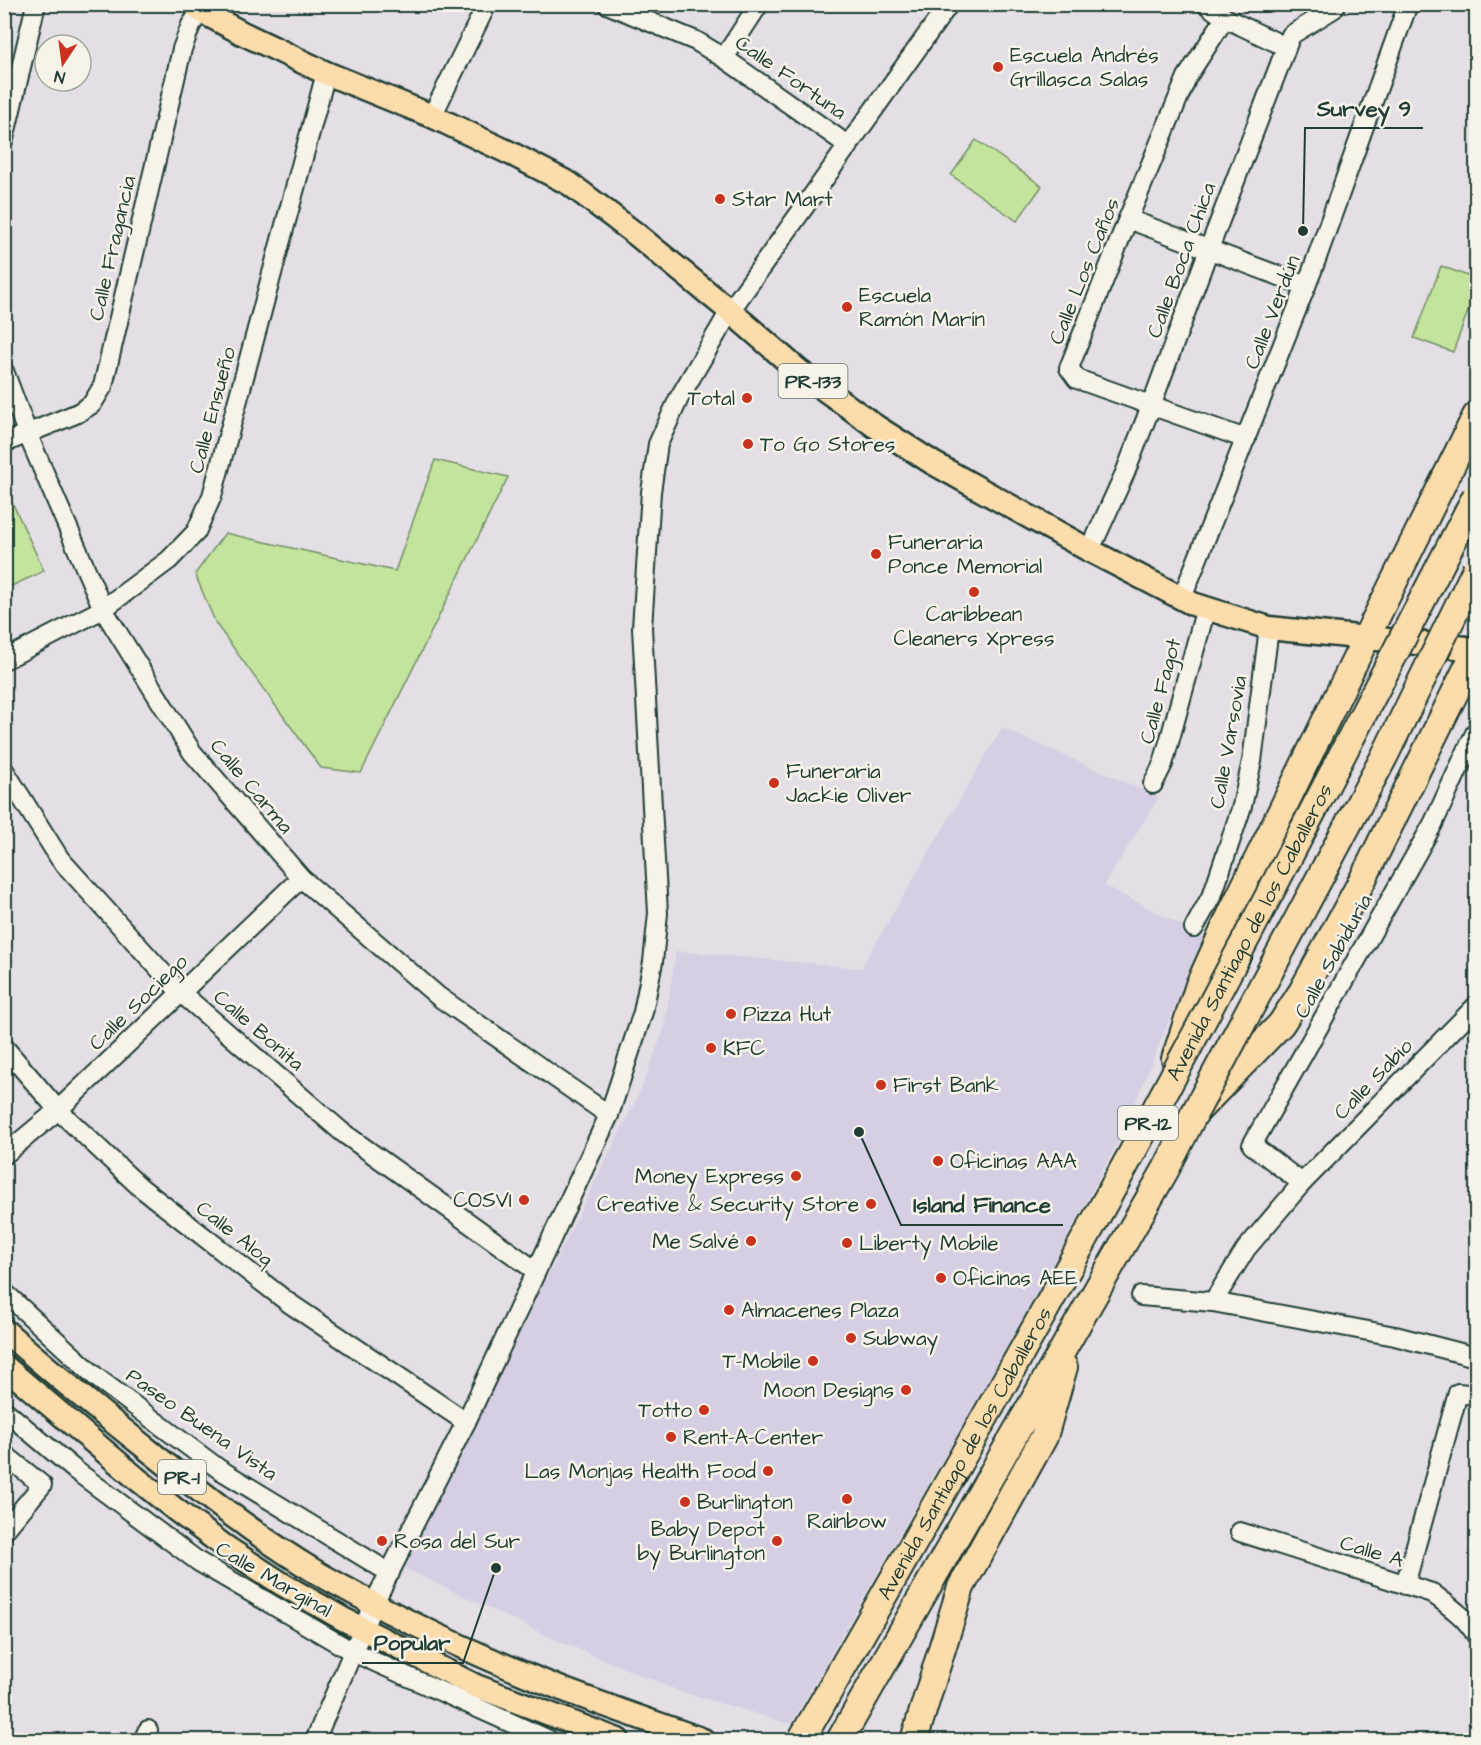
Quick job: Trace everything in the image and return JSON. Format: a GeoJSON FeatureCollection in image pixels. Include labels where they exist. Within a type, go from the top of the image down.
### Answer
{"type":"FeatureCollection","features":[{"type":"Feature","properties":{"kind":"highway"},"geometry":{"type":"LineString","coordinates":[[1162,1098],[1199,985],[1232,912],[1476,416]]}},
{"type":"Feature","properties":{"kind":"highway","name":"Avenida Santiago de los Caballeros"},"geometry":{"type":"LineString","coordinates":[[801,1740],[1036,1327],[1162,1098],[1476,496]]}},
{"type":"Feature","properties":{"kind":"highway","name":"Avenida Santiago de los Caballeros"},"geometry":{"type":"LineString","coordinates":[[840,1740],[1166,1169],[1384,757],[1476,569]]}},
{"type":"Feature","properties":{"kind":"highway"},"geometry":{"type":"LineString","coordinates":[[1194,1114],[1281,1024],[1320,960],[1364,877],[1476,649]]}},
{"type":"Feature","properties":{"kind":"highway"},"geometry":{"type":"LineString","coordinates":[[914,1740],[961,1587],[1044,1437],[1076,1326]]}},
{"type":"Feature","properties":{"kind":"main road","name":"PR-133"},"geometry":{"type":"LineString","coordinates":[[198,8],[242,33],[326,73],[432,116],[570,184],[637,235],[799,371],[875,426],[933,463],[1087,549],[1192,604],[1269,628],[1476,649]]}},
{"type":"Feature","properties":{"kind":"main road","name":"PR-1"},"geometry":{"type":"LineString","coordinates":[[4,1330],[54,1375],[243,1525],[315,1571],[374,1603],[480,1654],[561,1688],[703,1740]]}},
{"type":"Feature","properties":{"kind":"main road","name":"PR-1"},"geometry":{"type":"LineString","coordinates":[[4,1366],[136,1478],[224,1546],[282,1584],[363,1629],[476,1686],[618,1740]]}},
{"type":"Feature","properties":{"kind":"street"},"geometry":{"type":"LineString","coordinates":[[4,139],[36,4]]}},
{"type":"Feature","properties":{"kind":"street"},"geometry":{"type":"LineString","coordinates":[[432,116],[487,4]]}},
{"type":"Feature","properties":{"kind":"street","name":"Calle Fortuna"},"geometry":{"type":"LineString","coordinates":[[607,4],[696,41],[849,146]]}},
{"type":"Feature","properties":{"kind":"street"},"geometry":{"type":"LineString","coordinates":[[723,58],[759,4]]}},
{"type":"Feature","properties":{"kind":"street"},"geometry":{"type":"LineString","coordinates":[[315,1740],[374,1603],[466,1422],[609,1115],[643,1012],[653,962],[657,924],[642,628],[651,492],[658,444],[679,398],[730,311],[949,4]]}},
{"type":"Feature","properties":{"kind":"street"},"geometry":{"type":"LineString","coordinates":[[1206,4],[1225,18],[1286,47]]}},
{"type":"Feature","properties":{"kind":"street","name":"Calle Boca Chica"},"geometry":{"type":"LineString","coordinates":[[1087,549],[1095,539],[1125,472],[1291,35],[1333,9],[1336,4]]}},
{"type":"Feature","properties":{"kind":"street","name":"Calle Verdún"},"geometry":{"type":"LineString","coordinates":[[1182,598],[1306,286],[1406,6]]}},
{"type":"Feature","properties":{"kind":"street","name":"Calle Fragancia"},"geometry":{"type":"LineString","coordinates":[[4,443],[78,413],[92,404],[103,386],[182,49],[198,8]]}},
{"type":"Feature","properties":{"kind":"street","name":"Calle Los Caños"},"geometry":{"type":"LineString","coordinates":[[1225,18],[1187,77],[1070,368],[1077,379],[1246,439]]}},
{"type":"Feature","properties":{"kind":"street","name":"Calle Ensueño"},"geometry":{"type":"LineString","coordinates":[[4,660],[103,609],[169,560],[196,532],[212,496],[326,73]]}},
{"type":"Feature","properties":{"kind":"street"},"geometry":{"type":"LineString","coordinates":[[1128,219],[1306,286]]}},
{"type":"Feature","properties":{"kind":"street","name":"Calle Carma"},"geometry":{"type":"LineString","coordinates":[[4,371],[28,435],[103,609],[192,752],[301,878],[440,997],[609,1115]]}},
{"type":"Feature","properties":{"kind":"street","name":"Calle Fagot"},"geometry":{"type":"LineString","coordinates":[[1153,784],[1163,764],[1206,608]]}},
{"type":"Feature","properties":{"kind":"street","name":"Calle Varsovia"},"geometry":{"type":"LineString","coordinates":[[1194,928],[1213,893],[1242,806],[1254,751],[1269,628]]}},
{"type":"Feature","properties":{"kind":"street","name":"Calle Sabiduría"},"geometry":{"type":"LineString","coordinates":[[1302,1184],[1252,1145],[1433,824],[1476,731]]}},
{"type":"Feature","properties":{"kind":"street","name":"Calle Bonita"},"geometry":{"type":"LineString","coordinates":[[4,770],[60,859],[180,992],[342,1132],[536,1271]]}},
{"type":"Feature","properties":{"kind":"street","name":"Calle Sociego"},"geometry":{"type":"LineString","coordinates":[[4,1155],[58,1110],[301,878]]}},
{"type":"Feature","properties":{"kind":"street","name":"Calle Sabio"},"geometry":{"type":"LineString","coordinates":[[1213,1302],[1246,1248],[1302,1184],[1476,1006]]}},
{"type":"Feature","properties":{"kind":"street","name":"Calle Aloq"},"geometry":{"type":"LineString","coordinates":[[4,1047],[58,1110],[140,1187],[289,1302],[466,1422]]}},
{"type":"Feature","properties":{"kind":"street","name":"Paseo Buena Vista"},"geometry":{"type":"LineString","coordinates":[[4,1292],[96,1377],[219,1469],[390,1573]]}},
{"type":"Feature","properties":{"kind":"street"},"geometry":{"type":"LineString","coordinates":[[1141,1296],[1213,1302],[1395,1336],[1476,1357]]}},
{"type":"Feature","properties":{"kind":"street"},"geometry":{"type":"LineString","coordinates":[[1405,1585],[1458,1393],[1476,1395]]}},
{"type":"Feature","properties":{"kind":"street","name":"Calle Marginal"},"geometry":{"type":"LineString","coordinates":[[4,1410],[75,1470],[199,1562],[353,1652],[549,1740]]}},
{"type":"Feature","properties":{"kind":"street"},"geometry":{"type":"LineString","coordinates":[[4,1454],[42,1485],[4,1531]]}},
{"type":"Feature","properties":{"kind":"street","name":"Calle A"},"geometry":{"type":"LineString","coordinates":[[1240,1532],[1432,1593],[1453,1608],[1470,1625],[1476,1635]]}},
{"type":"Feature","properties":{"kind":"shaded area"},"geometry":{"type":"Polygon","coordinates":[[[1002,728],[1159,797],[1104,885],[1204,937],[1123,1132],[1040,1290],[791,1724],[679,1691],[552,1638],[402,1567],[641,1090],[664,1029],[676,951],[861,968],[1002,728]]]}},
{"type":"Feature","properties":{"kind":"green space"},"geometry":{"type":"Polygon","coordinates":[[[976,140],[1042,186],[1017,221],[951,175],[976,140]]]}},
{"type":"Feature","properties":{"kind":"green space"},"geometry":{"type":"Polygon","coordinates":[[[1441,266],[1476,279],[1476,289],[1453,352],[1414,338],[1441,266]]]}},
{"type":"Feature","properties":{"kind":"green space"},"geometry":{"type":"Polygon","coordinates":[[[435,460],[508,477],[361,773],[321,768],[216,624],[195,574],[225,533],[395,571],[435,460]]]}},
{"type":"Feature","properties":{"kind":"green space"},"geometry":{"type":"Polygon","coordinates":[[[13,504],[44,571],[5,589],[5,508],[13,504]]]}},
{"type":"Feature","properties":{"kind":"place","name":"Escuela Andrés Grillasca Salas"},"geometry":{"type":"Point","coordinates":[998,67]}},
{"type":"Feature","properties":{"kind":"place","name":"Star Mart"},"geometry":{"type":"Point","coordinates":[720,199]}},
{"type":"Feature","properties":{"kind":"place","name":"Survey 9"},"geometry":{"type":"Point","coordinates":[1303,231]}},
{"type":"Feature","properties":{"kind":"place","name":"Escuela Ramón Marín"},"geometry":{"type":"Point","coordinates":[847,307]}},
{"type":"Feature","properties":{"kind":"place","name":"Total"},"geometry":{"type":"Point","coordinates":[747,398]}},
{"type":"Feature","properties":{"kind":"place","name":"To Go Stores"},"geometry":{"type":"Point","coordinates":[748,444]}},
{"type":"Feature","properties":{"kind":"place","name":"Funeraria Ponce Memorial"},"geometry":{"type":"Point","coordinates":[876,554]}},
{"type":"Feature","properties":{"kind":"place","name":"Caribbean Cleaners Xpress"},"geometry":{"type":"Point","coordinates":[974,592]}},
{"type":"Feature","properties":{"kind":"place","name":"Funeraria Jackie Oliver"},"geometry":{"type":"Point","coordinates":[774,783]}},
{"type":"Feature","properties":{"kind":"place","name":"Pizza Hut"},"geometry":{"type":"Point","coordinates":[731,1014]}},
{"type":"Feature","properties":{"kind":"place","name":"KFC"},"geometry":{"type":"Point","coordinates":[711,1048]}},
{"type":"Feature","properties":{"kind":"place","name":"First Bank"},"geometry":{"type":"Point","coordinates":[881,1085]}},
{"type":"Feature","properties":{"kind":"place","name":"Island Finance"},"geometry":{"type":"Point","coordinates":[859,1132]}},
{"type":"Feature","properties":{"kind":"place","name":"Oficinas AAA"},"geometry":{"type":"Point","coordinates":[938,1161]}},
{"type":"Feature","properties":{"kind":"place","name":"Money Express"},"geometry":{"type":"Point","coordinates":[796,1176]}},
{"type":"Feature","properties":{"kind":"place","name":"COSVI"},"geometry":{"type":"Point","coordinates":[524,1200]}},
{"type":"Feature","properties":{"kind":"place","name":"Creative & Security Store"},"geometry":{"type":"Point","coordinates":[871,1204]}},
{"type":"Feature","properties":{"kind":"place","name":"Me Salvé"},"geometry":{"type":"Point","coordinates":[751,1241]}},
{"type":"Feature","properties":{"kind":"place","name":"Liberty Mobile"},"geometry":{"type":"Point","coordinates":[847,1243]}},
{"type":"Feature","properties":{"kind":"place","name":"Oficinas AEE"},"geometry":{"type":"Point","coordinates":[941,1278]}},
{"type":"Feature","properties":{"kind":"place","name":"Almacenes Plaza"},"geometry":{"type":"Point","coordinates":[729,1310]}},
{"type":"Feature","properties":{"kind":"place","name":"Subway"},"geometry":{"type":"Point","coordinates":[851,1338]}},
{"type":"Feature","properties":{"kind":"place","name":"T-Mobile"},"geometry":{"type":"Point","coordinates":[813,1361]}},
{"type":"Feature","properties":{"kind":"place","name":"Moon Designs"},"geometry":{"type":"Point","coordinates":[906,1390]}},
{"type":"Feature","properties":{"kind":"place","name":"Totto"},"geometry":{"type":"Point","coordinates":[704,1410]}},
{"type":"Feature","properties":{"kind":"place","name":"Rent-A-Center"},"geometry":{"type":"Point","coordinates":[671,1437]}},
{"type":"Feature","properties":{"kind":"place","name":"Las Monjas Health Food"},"geometry":{"type":"Point","coordinates":[768,1471]}},
{"type":"Feature","properties":{"kind":"place","name":"Rainbow"},"geometry":{"type":"Point","coordinates":[847,1499]}},
{"type":"Feature","properties":{"kind":"place","name":"Burlington"},"geometry":{"type":"Point","coordinates":[685,1502]}},
{"type":"Feature","properties":{"kind":"place","name":"Rosa del Sur"},"geometry":{"type":"Point","coordinates":[382,1541]}},
{"type":"Feature","properties":{"kind":"place","name":"Baby Depot by Burlington"},"geometry":{"type":"Point","coordinates":[777,1541]}},
{"type":"Feature","properties":{"kind":"place","name":"Popular"},"geometry":{"type":"Point","coordinates":[496,1568]}}]}
